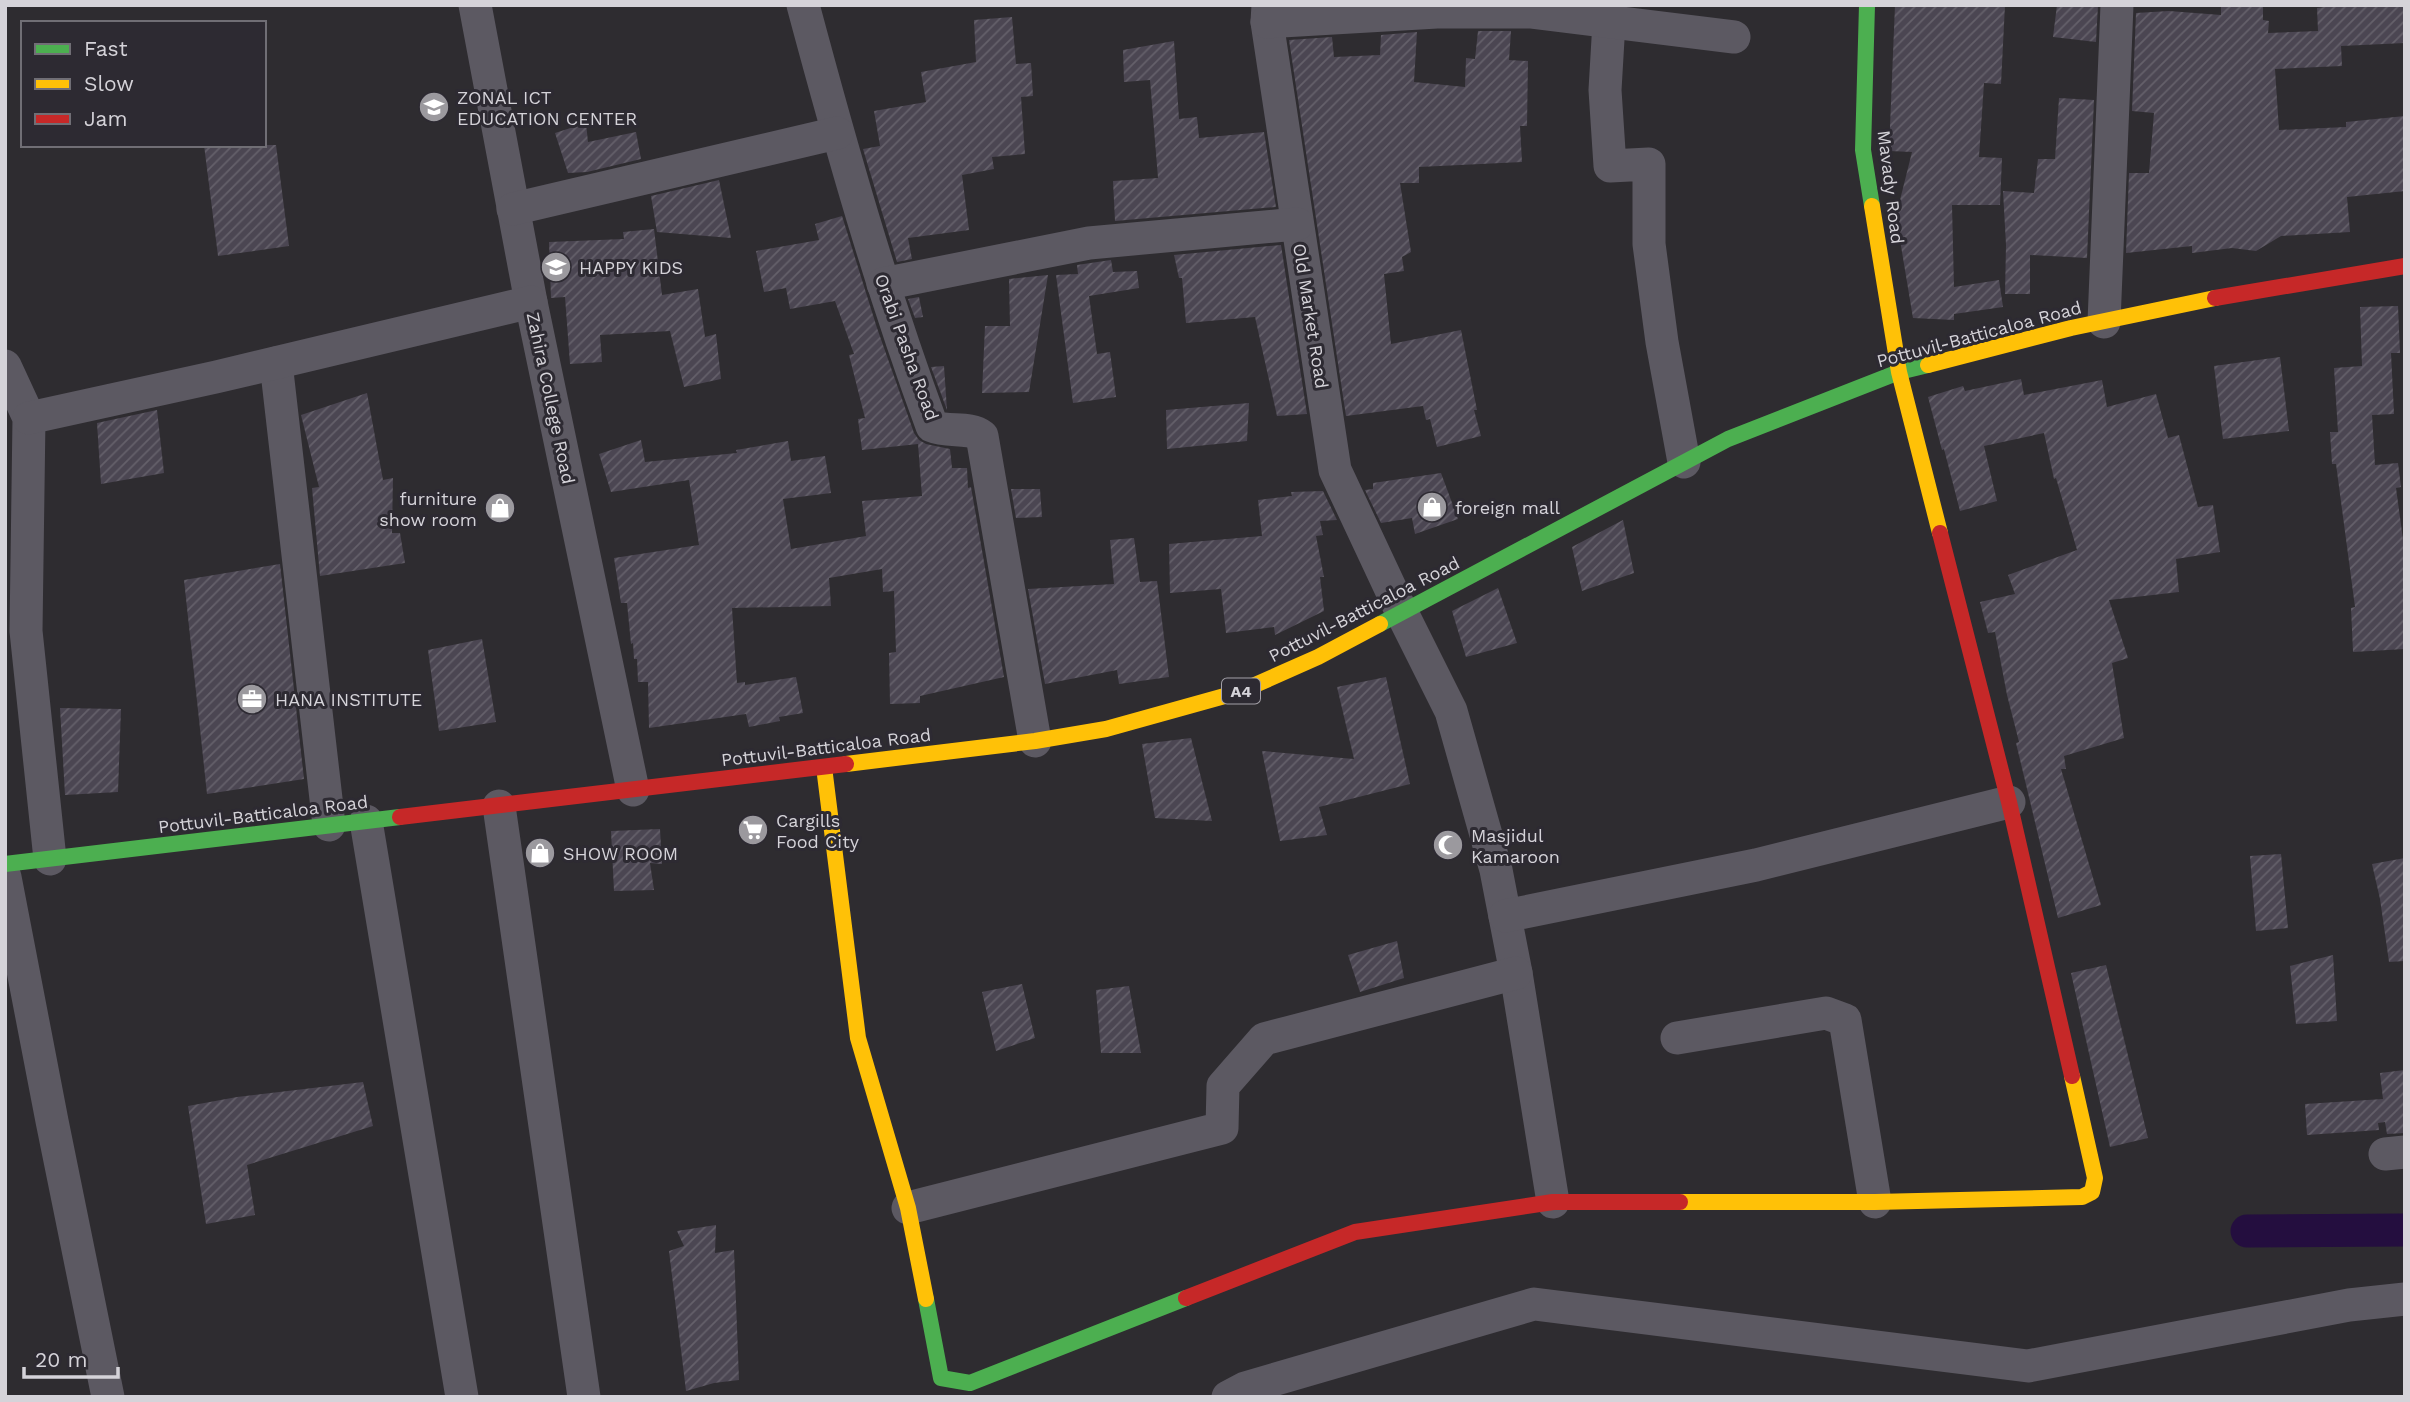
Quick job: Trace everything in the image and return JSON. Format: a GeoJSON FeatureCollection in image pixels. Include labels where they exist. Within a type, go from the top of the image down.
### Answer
{"type":"FeatureCollection","features":[{"type":"Feature","properties":{"kind":"main road","name":"Mavady Road"},"geometry":{"type":"LineString","coordinates":[[1867,5],[1863,150],[1899,372],[2009,802],[2095,1178],[2092,1192],[2082,1197],[1875,1202]]}},
{"type":"Feature","properties":{"kind":"main road","name":"Pottuvil-Batticaloa Road"},"geometry":{"type":"LineString","coordinates":[[5,864],[824,767],[1035,741],[1106,729],[1239,692],[1318,657],[1728,439],[1899,372],[2071,328],[2191,302],[2404,270]]}},
{"type":"Feature","properties":{"kind":"main road"},"geometry":{"type":"LineString","coordinates":[[824,767],[858,1038],[908,1208],[941,1378],[970,1383],[1355,1232],[1553,1202],[1875,1202]]}},
{"type":"Feature","properties":{"kind":"street","name":"Zahira College Road"},"geometry":{"type":"LineString","coordinates":[[475,5],[531,302],[633,790]]}},
{"type":"Feature","properties":{"kind":"street","name":"Orabi Pasha Road"},"geometry":{"type":"LineString","coordinates":[[803,5],[883,284],[932,426],[942,430],[976,432],[982,436],[1035,741]]}},
{"type":"Feature","properties":{"kind":"street"},"geometry":{"type":"LineString","coordinates":[[2104,322],[2116,5]]}},
{"type":"Feature","properties":{"kind":"street"},"geometry":{"type":"LineString","coordinates":[[1267,14],[1610,13],[1734,37]]}},
{"type":"Feature","properties":{"kind":"street"},"geometry":{"type":"LineString","coordinates":[[1610,13],[1605,90],[1610,166],[1648,164],[1649,244],[1662,342],[1684,462]]}},
{"type":"Feature","properties":{"kind":"street","name":"Old Market Road"},"geometry":{"type":"LineString","coordinates":[[1267,14],[1335,470],[1451,711],[1496,870],[1516,973],[1553,1202]]}},
{"type":"Feature","properties":{"kind":"street"},"geometry":{"type":"LineString","coordinates":[[513,209],[838,133]]}},
{"type":"Feature","properties":{"kind":"street"},"geometry":{"type":"LineString","coordinates":[[883,284],[1090,243],[1297,224]]}},
{"type":"Feature","properties":{"kind":"street"},"geometry":{"type":"LineString","coordinates":[[29,418],[531,302]]}},
{"type":"Feature","properties":{"kind":"street"},"geometry":{"type":"LineString","coordinates":[[276,363],[329,825]]}},
{"type":"Feature","properties":{"kind":"street"},"geometry":{"type":"LineString","coordinates":[[5,366],[29,418],[26,631],[50,859]]}},
{"type":"Feature","properties":{"kind":"street"},"geometry":{"type":"LineString","coordinates":[[1505,916],[1756,865],[2009,802]]}},
{"type":"Feature","properties":{"kind":"street"},"geometry":{"type":"LineString","coordinates":[[499,806],[584,1397]]}},
{"type":"Feature","properties":{"kind":"street"},"geometry":{"type":"LineString","coordinates":[[366,821],[462,1397]]}},
{"type":"Feature","properties":{"kind":"street"},"geometry":{"type":"LineString","coordinates":[[5,877],[108,1397]]}},
{"type":"Feature","properties":{"kind":"street"},"geometry":{"type":"LineString","coordinates":[[908,1208],[1222,1128],[1223,1086],[1264,1039],[1516,973]]}},
{"type":"Feature","properties":{"kind":"street"},"geometry":{"type":"LineString","coordinates":[[1677,1038],[1826,1013],[1845,1020],[1875,1202]]}},
{"type":"Feature","properties":{"kind":"street"},"geometry":{"type":"LineString","coordinates":[[1228,1397],[1245,1388],[1534,1304],[2028,1366],[2350,1305],[2405,1299]]}},
{"type":"Feature","properties":{"kind":"building"},"geometry":{"type":"Polygon","coordinates":[[[1895,5],[2005,5],[2001,84],[1984,83],[1979,157],[2002,158],[2000,205],[1952,205],[1954,287],[1999,280],[2003,307],[1954,314],[1954,320],[1913,318],[1896,216],[1912,152],[1889,151],[1895,5]]]}},
{"type":"Feature","properties":{"kind":"building"},"geometry":{"type":"Polygon","coordinates":[[[2057,5],[2098,5],[2096,42],[2053,37],[2057,5]]]}},
{"type":"Feature","properties":{"kind":"building"},"geometry":{"type":"Polygon","coordinates":[[[2221,5],[2263,5],[2263,20],[2269,21],[2268,33],[2318,31],[2317,8],[2340,5],[2405,6],[2405,43],[2341,46],[2342,66],[2275,69],[2279,130],[2346,127],[2346,122],[2405,116],[2405,191],[2347,197],[2350,232],[2281,236],[2256,251],[2232,248],[2192,253],[2192,246],[2126,253],[2129,173],[2149,173],[2154,113],[2132,111],[2136,13],[2169,11],[2221,15],[2221,5]]]}},
{"type":"Feature","properties":{"kind":"building"},"geometry":{"type":"Polygon","coordinates":[[[1012,17],[1016,64],[1031,63],[1033,96],[1021,97],[1025,154],[992,157],[994,169],[962,175],[969,230],[908,238],[912,259],[897,262],[863,149],[880,146],[874,111],[926,102],[921,72],[976,62],[974,20],[1012,17]]]}},
{"type":"Feature","properties":{"kind":"building"},"geometry":{"type":"Polygon","coordinates":[[[1478,31],[1511,31],[1509,60],[1528,61],[1527,126],[1520,126],[1522,162],[1419,167],[1419,183],[1400,183],[1411,252],[1402,257],[1404,271],[1384,274],[1391,344],[1461,330],[1481,436],[1437,447],[1430,419],[1426,420],[1423,406],[1346,416],[1289,40],[1332,37],[1334,57],[1380,55],[1381,35],[1417,32],[1414,82],[1465,87],[1466,58],[1475,59],[1478,31]]]}},
{"type":"Feature","properties":{"kind":"building"},"geometry":{"type":"Polygon","coordinates":[[[1174,41],[1179,119],[1197,117],[1199,138],[1264,132],[1276,207],[1115,221],[1113,181],[1158,178],[1150,80],[1124,82],[1123,50],[1174,41]]]}},
{"type":"Feature","properties":{"kind":"building"},"geometry":{"type":"Polygon","coordinates":[[[2059,98],[2094,100],[2087,258],[2030,255],[2030,294],[2005,294],[2003,191],[2034,193],[2038,159],[2055,159],[2059,98]]]}},
{"type":"Feature","properties":{"kind":"building"},"geometry":{"type":"Polygon","coordinates":[[[586,123],[588,142],[636,132],[641,159],[587,172],[568,173],[555,133],[586,123]]]}},
{"type":"Feature","properties":{"kind":"building"},"geometry":{"type":"Polygon","coordinates":[[[276,145],[289,246],[218,256],[204,147],[276,145]]]}},
{"type":"Feature","properties":{"kind":"building"},"geometry":{"type":"Polygon","coordinates":[[[719,180],[731,238],[657,232],[651,196],[719,180]]]}},
{"type":"Feature","properties":{"kind":"building"},"geometry":{"type":"Polygon","coordinates":[[[842,216],[914,433],[926,444],[950,449],[952,468],[967,468],[968,488],[971,487],[1004,677],[920,696],[920,703],[890,704],[889,653],[896,652],[894,591],[883,592],[882,569],[829,578],[831,606],[732,608],[737,683],[745,682],[745,685],[796,677],[803,713],[779,717],[780,721],[749,727],[746,714],[649,728],[648,682],[638,682],[637,659],[634,659],[633,643],[631,644],[627,603],[621,603],[614,558],[699,545],[689,480],[611,492],[599,454],[641,440],[645,462],[737,453],[736,450],[788,441],[791,461],[825,456],[831,493],[783,499],[791,549],[866,536],[862,501],[922,496],[918,444],[862,450],[858,419],[865,418],[849,355],[854,354],[835,301],[790,309],[786,288],[764,292],[756,251],[819,240],[815,224],[842,216]]]}},
{"type":"Feature","properties":{"kind":"building"},"geometry":{"type":"Polygon","coordinates":[[[654,229],[662,295],[698,289],[705,337],[716,334],[721,379],[684,387],[670,331],[600,335],[602,362],[570,364],[565,297],[551,298],[549,242],[624,239],[623,232],[654,229]]]}},
{"type":"Feature","properties":{"kind":"building"},"geometry":{"type":"Polygon","coordinates":[[[1281,245],[1307,414],[1277,416],[1255,317],[1186,323],[1182,278],[1179,278],[1174,255],[1281,245]]]}},
{"type":"Feature","properties":{"kind":"building"},"geometry":{"type":"Polygon","coordinates":[[[1111,260],[1113,272],[1137,271],[1139,288],[1089,296],[1097,354],[1110,352],[1116,397],[1073,403],[1056,275],[1078,274],[1077,265],[1111,260]]]}},
{"type":"Feature","properties":{"kind":"building"},"geometry":{"type":"Polygon","coordinates":[[[1048,275],[1029,392],[982,393],[985,326],[1010,326],[1009,279],[1048,275]]]}},
{"type":"Feature","properties":{"kind":"building"},"geometry":{"type":"Polygon","coordinates":[[[919,297],[923,317],[915,318],[908,299],[919,297]]]}},
{"type":"Feature","properties":{"kind":"building"},"geometry":{"type":"Polygon","coordinates":[[[2398,306],[2400,353],[2391,353],[2394,414],[2372,415],[2375,465],[2398,463],[2401,487],[2396,488],[2405,554],[2405,649],[2353,652],[2351,608],[2355,607],[2336,464],[2332,464],[2330,432],[2338,432],[2334,368],[2362,366],[2360,307],[2398,306]]]}},
{"type":"Feature","properties":{"kind":"building"},"geometry":{"type":"Polygon","coordinates":[[[2280,357],[2289,431],[2223,439],[2214,366],[2280,357]]]}},
{"type":"Feature","properties":{"kind":"building"},"geometry":{"type":"Polygon","coordinates":[[[944,366],[947,410],[931,367],[944,366]]]}},
{"type":"Feature","properties":{"kind":"building"},"geometry":{"type":"Polygon","coordinates":[[[2021,379],[2024,395],[2102,380],[2107,407],[2156,394],[2168,438],[2179,435],[2198,507],[2213,505],[2220,552],[2176,559],[2179,592],[2109,600],[2128,658],[2112,663],[2124,738],[2064,756],[2066,769],[2061,769],[2101,905],[2058,918],[2016,743],[2019,742],[1995,632],[1988,633],[1980,602],[2015,594],[2008,575],[2077,550],[2056,478],[2054,479],[2044,433],[1984,446],[1997,501],[1960,511],[1928,397],[1963,386],[1965,391],[2021,379]]]}},
{"type":"Feature","properties":{"kind":"building"},"geometry":{"type":"Polygon","coordinates":[[[367,393],[383,480],[393,478],[392,533],[400,533],[405,563],[320,576],[312,488],[319,487],[301,415],[367,393]]]}},
{"type":"Feature","properties":{"kind":"building"},"geometry":{"type":"Polygon","coordinates":[[[1249,403],[1247,441],[1167,449],[1166,410],[1249,403]]]}},
{"type":"Feature","properties":{"kind":"building"},"geometry":{"type":"Polygon","coordinates":[[[157,410],[164,473],[101,484],[97,423],[157,410]]]}},
{"type":"Feature","properties":{"kind":"building"},"geometry":{"type":"Polygon","coordinates":[[[1441,473],[1458,519],[1415,534],[1412,518],[1381,523],[1365,490],[1373,489],[1373,483],[1441,473]]]}},
{"type":"Feature","properties":{"kind":"building"},"geometry":{"type":"Polygon","coordinates":[[[1011,489],[1040,489],[1042,517],[1016,518],[1011,489]]]}},
{"type":"Feature","properties":{"kind":"building"},"geometry":{"type":"Polygon","coordinates":[[[1323,491],[1337,520],[1320,521],[1323,535],[1316,536],[1324,577],[1320,577],[1324,611],[1275,635],[1274,627],[1226,633],[1221,589],[1170,593],[1169,544],[1262,536],[1258,500],[1292,496],[1291,492],[1323,491]]]}},
{"type":"Feature","properties":{"kind":"building"},"geometry":{"type":"Polygon","coordinates":[[[1623,520],[1634,573],[1582,591],[1572,547],[1623,520]]]}},
{"type":"Feature","properties":{"kind":"building"},"geometry":{"type":"Polygon","coordinates":[[[1134,538],[1140,582],[1157,581],[1169,677],[1119,684],[1117,670],[1045,684],[1028,589],[1114,584],[1110,540],[1134,538]]]}},
{"type":"Feature","properties":{"kind":"building"},"geometry":{"type":"Polygon","coordinates":[[[280,564],[304,779],[207,794],[184,580],[280,564]]]}},
{"type":"Feature","properties":{"kind":"building"},"geometry":{"type":"Polygon","coordinates":[[[1498,588],[1517,643],[1466,657],[1452,611],[1498,588]]]}},
{"type":"Feature","properties":{"kind":"building"},"geometry":{"type":"Polygon","coordinates":[[[482,639],[496,722],[439,731],[428,650],[482,639]]]}},
{"type":"Feature","properties":{"kind":"building"},"geometry":{"type":"Polygon","coordinates":[[[1386,677],[1410,784],[1319,807],[1327,835],[1280,841],[1262,751],[1354,759],[1337,687],[1386,677]]]}},
{"type":"Feature","properties":{"kind":"building"},"geometry":{"type":"Polygon","coordinates":[[[60,708],[121,709],[118,792],[65,795],[60,708]]]}},
{"type":"Feature","properties":{"kind":"building"},"geometry":{"type":"Polygon","coordinates":[[[1191,738],[1212,821],[1155,818],[1142,744],[1191,738]]]}},
{"type":"Feature","properties":{"kind":"building"},"geometry":{"type":"Polygon","coordinates":[[[660,829],[662,864],[650,863],[654,890],[614,891],[611,831],[660,829]]]}},
{"type":"Feature","properties":{"kind":"building"},"geometry":{"type":"Polygon","coordinates":[[[2281,854],[2288,928],[2256,931],[2250,856],[2281,854]]]}},
{"type":"Feature","properties":{"kind":"building"},"geometry":{"type":"Polygon","coordinates":[[[2405,858],[2405,961],[2389,962],[2372,864],[2405,858]]]}},
{"type":"Feature","properties":{"kind":"building"},"geometry":{"type":"Polygon","coordinates":[[[1397,941],[1404,978],[1360,992],[1348,955],[1397,941]]]}},
{"type":"Feature","properties":{"kind":"building"},"geometry":{"type":"Polygon","coordinates":[[[2333,955],[2337,1021],[2296,1024],[2290,966],[2333,955]]]}},
{"type":"Feature","properties":{"kind":"building"},"geometry":{"type":"Polygon","coordinates":[[[2106,965],[2148,1138],[2110,1147],[2071,973],[2106,965]]]}},
{"type":"Feature","properties":{"kind":"building"},"geometry":{"type":"Polygon","coordinates":[[[1022,984],[1035,1038],[996,1051],[982,992],[1022,984]]]}},
{"type":"Feature","properties":{"kind":"building"},"geometry":{"type":"Polygon","coordinates":[[[1129,986],[1141,1053],[1101,1053],[1096,990],[1129,986]]]}},
{"type":"Feature","properties":{"kind":"building"},"geometry":{"type":"Polygon","coordinates":[[[2405,1070],[2405,1133],[2387,1134],[2385,1122],[2378,1123],[2379,1130],[2307,1135],[2305,1104],[2383,1099],[2380,1073],[2405,1070]]]}},
{"type":"Feature","properties":{"kind":"building"},"geometry":{"type":"Polygon","coordinates":[[[363,1082],[373,1126],[247,1165],[255,1215],[206,1224],[188,1106],[237,1097],[363,1082]]]}},
{"type":"Feature","properties":{"kind":"building"},"geometry":{"type":"Polygon","coordinates":[[[716,1225],[715,1253],[734,1250],[739,1380],[714,1383],[686,1391],[669,1251],[684,1246],[677,1231],[716,1225]]]}},
{"type":"Feature","properties":{"kind":"waterway"},"geometry":{"type":"LineString","coordinates":[[2247,1231],[2405,1230]]}},
{"type":"Feature","properties":{"kind":"traffic: fast"},"geometry":{"type":"LineString","coordinates":[[1867,5],[1863,150],[1872,206]]}},
{"type":"Feature","properties":{"kind":"traffic: fast"},"geometry":{"type":"LineString","coordinates":[[1380,624],[1728,439],[1899,372],[1928,365]]}},
{"type":"Feature","properties":{"kind":"traffic: fast"},"geometry":{"type":"LineString","coordinates":[[5,864],[400,817]]}},
{"type":"Feature","properties":{"kind":"traffic: fast"},"geometry":{"type":"LineString","coordinates":[[926,1299],[941,1378],[970,1383],[1186,1298]]}},
{"type":"Feature","properties":{"kind":"traffic: slow"},"geometry":{"type":"LineString","coordinates":[[1872,206],[1899,372],[1940,533]]}},
{"type":"Feature","properties":{"kind":"traffic: slow"},"geometry":{"type":"LineString","coordinates":[[1928,365],[2071,328],[2215,298]]}},
{"type":"Feature","properties":{"kind":"traffic: slow"},"geometry":{"type":"LineString","coordinates":[[846,764],[1035,741],[1106,729],[1239,692],[1318,657],[1380,624]]}},
{"type":"Feature","properties":{"kind":"traffic: slow"},"geometry":{"type":"LineString","coordinates":[[824,767],[858,1038],[908,1208],[926,1299]]}},
{"type":"Feature","properties":{"kind":"traffic: slow"},"geometry":{"type":"LineString","coordinates":[[1680,1202],[1875,1202],[2082,1197],[2092,1192],[2095,1178],[2072,1076]]}},
{"type":"Feature","properties":{"kind":"traffic: jam"},"geometry":{"type":"LineString","coordinates":[[2215,298],[2405,266]]}},
{"type":"Feature","properties":{"kind":"traffic: jam"},"geometry":{"type":"LineString","coordinates":[[1940,533],[2009,802],[2072,1076]]}},
{"type":"Feature","properties":{"kind":"traffic: jam"},"geometry":{"type":"LineString","coordinates":[[400,817],[846,764]]}},
{"type":"Feature","properties":{"kind":"traffic: jam"},"geometry":{"type":"LineString","coordinates":[[1186,1298],[1355,1232],[1553,1202],[1680,1202]]}},
{"type":"Feature","properties":{"kind":"place","name":"ZONAL ICT EDUCATION CENTER"},"geometry":{"type":"Point","coordinates":[434,107]}},
{"type":"Feature","properties":{"kind":"place","name":"HAPPY KIDS"},"geometry":{"type":"Point","coordinates":[556,267]}},
{"type":"Feature","properties":{"kind":"place","name":"foreign mall"},"geometry":{"type":"Point","coordinates":[1432,507]}},
{"type":"Feature","properties":{"kind":"place","name":"furniture show room"},"geometry":{"type":"Point","coordinates":[500,508]}},
{"type":"Feature","properties":{"kind":"place","name":"HANA INSTITUTE"},"geometry":{"type":"Point","coordinates":[252,699]}},
{"type":"Feature","properties":{"kind":"place","name":"Cargills Food City"},"geometry":{"type":"Point","coordinates":[753,830]}},
{"type":"Feature","properties":{"kind":"place","name":"Masjidul Kamaroon"},"geometry":{"type":"Point","coordinates":[1448,845]}},
{"type":"Feature","properties":{"kind":"place","name":"SHOW ROOM"},"geometry":{"type":"Point","coordinates":[540,853]}}]}
